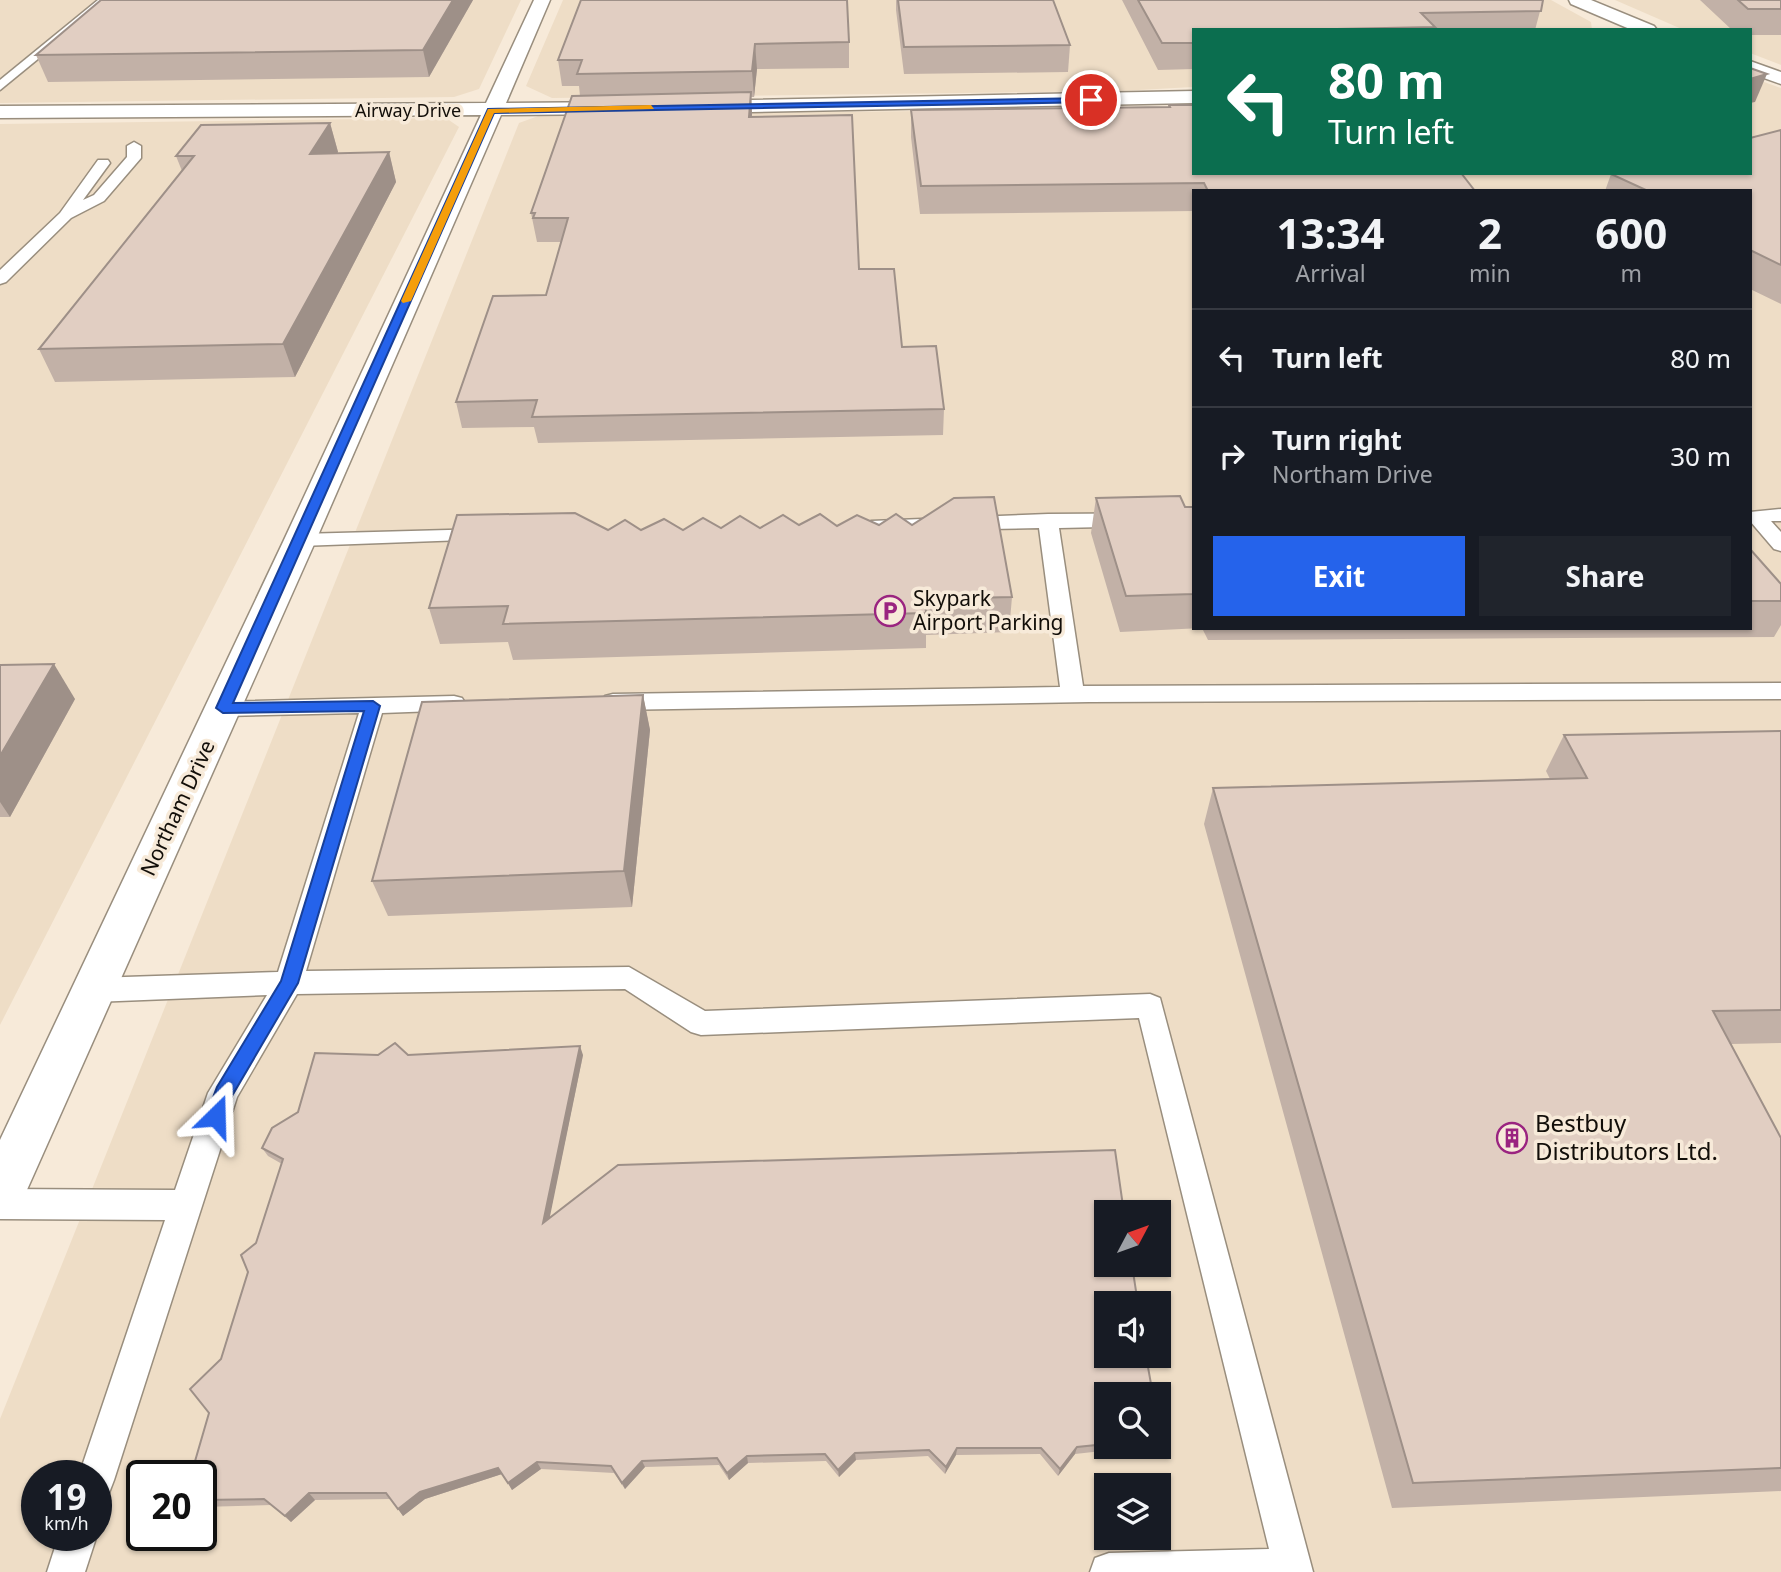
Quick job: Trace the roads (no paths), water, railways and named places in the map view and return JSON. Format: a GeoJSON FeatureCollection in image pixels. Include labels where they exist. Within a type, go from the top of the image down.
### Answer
{"type":"FeatureCollection","features":[{"type":"Feature","properties":{"kind":"street","name":"Northam Drive"},"geometry":{"type":"LineString","coordinates":[[0,1194],[300,540],[542,0]]}},
{"type":"Feature","properties":{"kind":"street"},"geometry":{"type":"LineString","coordinates":[[1577,0],[1642,28]]}},
{"type":"Feature","properties":{"kind":"street"},"geometry":{"type":"LineString","coordinates":[[1752,68],[1781,78]]}},
{"type":"Feature","properties":{"kind":"street"},"geometry":{"type":"LineString","coordinates":[[684,107],[1192,96]]}},
{"type":"Feature","properties":{"kind":"street","name":"Airway Drive"},"geometry":{"type":"LineString","coordinates":[[0,112],[643,108]]}},
{"type":"Feature","properties":{"kind":"lane"},"geometry":{"type":"LineString","coordinates":[[0,86],[105,0]]}},
{"type":"Feature","properties":{"kind":"lane"},"geometry":{"type":"LineString","coordinates":[[65,216],[99,198],[134,158],[134,146]]}},
{"type":"Feature","properties":{"kind":"lane"},"geometry":{"type":"LineString","coordinates":[[0,279],[65,216],[103,163]]}},
{"type":"Feature","properties":{"kind":"lane"},"geometry":{"type":"LineString","coordinates":[[1753,516],[1781,515]]}},
{"type":"Feature","properties":{"kind":"lane"},"geometry":{"type":"LineString","coordinates":[[1753,516],[1781,545]]}},
{"type":"Feature","properties":{"kind":"lane"},"geometry":{"type":"LineString","coordinates":[[853,525],[1192,519]]}},
{"type":"Feature","properties":{"kind":"lane"},"geometry":{"type":"LineString","coordinates":[[1048,520],[1073,695]]}},
{"type":"Feature","properties":{"kind":"lane"},"geometry":{"type":"LineString","coordinates":[[300,540],[507,535]]}},
{"type":"Feature","properties":{"kind":"lane"},"geometry":{"type":"LineString","coordinates":[[592,702],[1073,695],[1781,691]]}},
{"type":"Feature","properties":{"kind":"lane"},"geometry":{"type":"LineString","coordinates":[[223,708],[483,704]]}},
{"type":"Feature","properties":{"kind":"lane"},"geometry":{"type":"LineString","coordinates":[[103,1460],[223,1093],[289,983],[373,706]]}},
{"type":"Feature","properties":{"kind":"lane"},"geometry":{"type":"LineString","coordinates":[[94,990],[289,983],[629,978],[701,1023],[1150,1006],[1293,1570],[1110,1572]]}},
{"type":"Feature","properties":{"kind":"lane"},"geometry":{"type":"LineString","coordinates":[[0,1204],[186,1205]]}},
{"type":"Feature","properties":{"kind":"lane"},"geometry":{"type":"LineString","coordinates":[[66,1572],[73,1551]]}},
{"type":"Feature","properties":{"kind":"place","name":"Skypark Airport Parking"},"geometry":{"type":"Point","coordinates":[890,611]}},
{"type":"Feature","properties":{"kind":"place","name":"Bestbuy Distributors Ltd."},"geometry":{"type":"Point","coordinates":[1512,1138]}}]}
